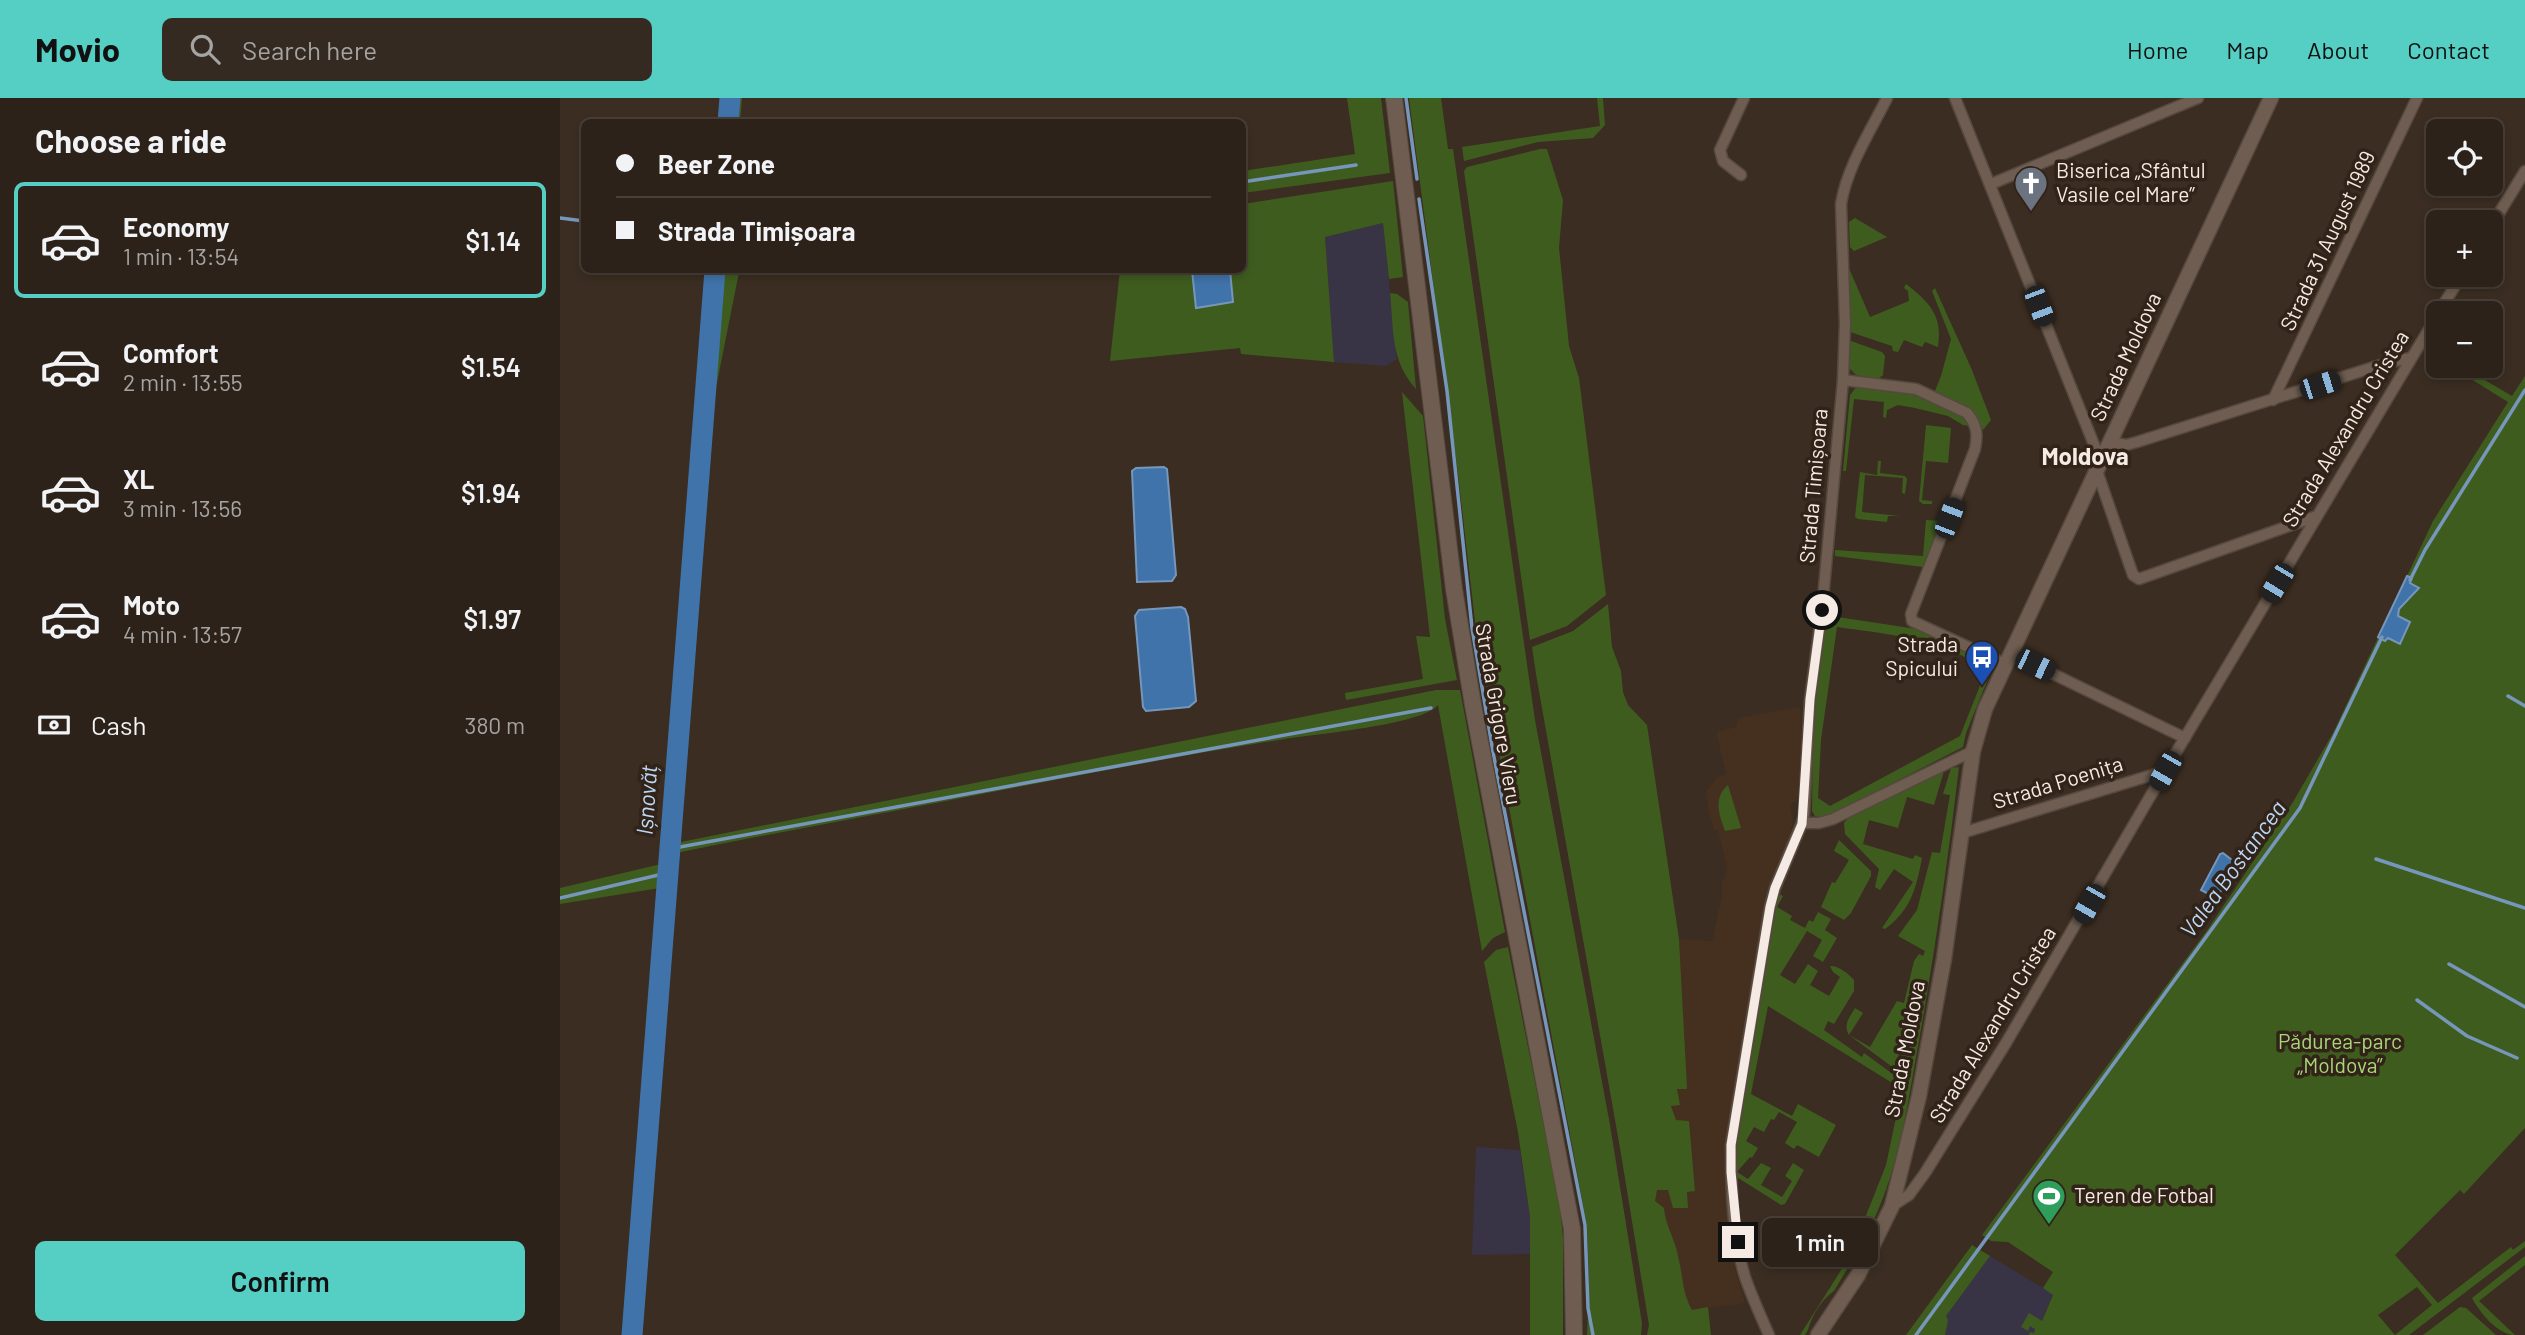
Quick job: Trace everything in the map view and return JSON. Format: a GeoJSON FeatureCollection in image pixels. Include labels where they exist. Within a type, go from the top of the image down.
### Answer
{"type":"FeatureCollection","features":[{"type":"Feature","properties":{"kind":"main road","name":"Strada Grigore Vieru"},"geometry":{"type":"LineString","coordinates":[[1394,98],[1454,589],[1572,1229],[1574,1335]]}},
{"type":"Feature","properties":{"kind":"street"},"geometry":{"type":"LineString","coordinates":[[1741,175],[1723,161],[1720,150],[1744,98]]}},
{"type":"Feature","properties":{"kind":"street","name":"Strada Timișoara"},"geometry":{"type":"LineString","coordinates":[[1769,1335],[1741,1260],[1732,1181],[1731,1145],[1770,907],[1775,888],[1802,824],[1810,699],[1822,610],[1843,380],[1843,190],[1887,98]]}},
{"type":"Feature","properties":{"kind":"street"},"geometry":{"type":"LineString","coordinates":[[1955,98],[2099,466],[2133,575],[2139,579],[2317,516]]}},
{"type":"Feature","properties":{"kind":"street"},"geometry":{"type":"LineString","coordinates":[[1990,184],[2198,98]]}},
{"type":"Feature","properties":{"kind":"street","name":"Strada Moldova"},"geometry":{"type":"LineString","coordinates":[[1818,1335],[1858,1275],[1892,1206],[1919,1096],[1944,959],[1973,751],[1985,709],[2271,98]]}},
{"type":"Feature","properties":{"kind":"street","name":"Strada 31 August 1989"},"geometry":{"type":"LineString","coordinates":[[2273,400],[2417,98]]}},
{"type":"Feature","properties":{"kind":"street"},"geometry":{"type":"LineString","coordinates":[[2501,210],[2525,171]]}},
{"type":"Feature","properties":{"kind":"street","name":"Strada Alexandru Cristea"},"geometry":{"type":"LineString","coordinates":[[1892,1206],[1909,1195],[1925,1173],[2028,1008],[2165,771],[2426,334]]}},
{"type":"Feature","properties":{"kind":"street"},"geometry":{"type":"LineString","coordinates":[[2110,442],[2126,445],[2137,442],[2390,362],[2411,358]]}},
{"type":"Feature","properties":{"kind":"street"},"geometry":{"type":"LineString","coordinates":[[1843,380],[1916,389],[1967,413],[1976,427],[1975,449],[1911,614],[1912,621],[2008,658],[2185,738]]}},
{"type":"Feature","properties":{"kind":"street"},"geometry":{"type":"LineString","coordinates":[[1802,824],[1833,819],[1973,751]]}},
{"type":"Feature","properties":{"kind":"street","name":"Strada Poenița"},"geometry":{"type":"LineString","coordinates":[[1962,833],[2165,771]]}},
{"type":"Feature","properties":{"kind":"shaded area"},"geometry":{"type":"Polygon","coordinates":[[[1383,223],[1397,359],[1386,366],[1334,362],[1325,237],[1383,223]]]}},
{"type":"Feature","properties":{"kind":"shaded area"},"geometry":{"type":"Polygon","coordinates":[[[1800,707],[1803,782],[1797,802],[1790,804],[1793,820],[1788,845],[1769,889],[1746,1015],[1725,1160],[1735,1270],[1745,1303],[1691,1310],[1685,1297],[1678,1255],[1665,1219],[1664,1208],[1655,1201],[1657,1189],[1669,1189],[1688,1207],[1687,1191],[1695,1191],[1689,1121],[1676,1120],[1671,1105],[1679,1105],[1677,1089],[1686,1089],[1679,939],[1712,941],[1722,895],[1722,880],[1725,879],[1727,867],[1718,830],[1714,830],[1706,792],[1717,777],[1726,774],[1716,732],[1736,727],[1738,718],[1800,707]]]}},
{"type":"Feature","properties":{"kind":"shaded area"},"geometry":{"type":"Polygon","coordinates":[[[1476,1147],[1520,1150],[1530,1217],[1530,1254],[1472,1255],[1476,1147]]]}},
{"type":"Feature","properties":{"kind":"shaded area"},"geometry":{"type":"Polygon","coordinates":[[[1990,1256],[2053,1294],[2036,1335],[1937,1335],[1946,1316],[1990,1256]]]}},
{"type":"Feature","properties":{"kind":"green space"},"geometry":{"type":"Polygon","coordinates":[[[720,98],[742,98],[740,119],[718,119],[720,98]]]}},
{"type":"Feature","properties":{"kind":"green space"},"geometry":{"type":"Polygon","coordinates":[[[1347,98],[1381,98],[1390,173],[1246,193],[1246,171],[1355,154],[1347,98]]]}},
{"type":"Feature","properties":{"kind":"green space"},"geometry":{"type":"Polygon","coordinates":[[[1409,98],[1441,98],[1448,149],[1453,149],[1535,720],[1610,1125],[1642,1323],[1641,1335],[1587,1335],[1587,1226],[1476,630],[1409,98]]]}},
{"type":"Feature","properties":{"kind":"green space"},"geometry":{"type":"Polygon","coordinates":[[[1597,98],[1603,98],[1605,125],[1593,138],[1538,142],[1464,161],[1462,147],[1600,126],[1597,98]]]}},
{"type":"Feature","properties":{"kind":"green space"},"geometry":{"type":"Polygon","coordinates":[[[1547,149],[1563,200],[1559,248],[1569,346],[1579,378],[1606,595],[1567,626],[1530,640],[1464,171],[1467,167],[1547,149]]]}},
{"type":"Feature","properties":{"kind":"green space"},"geometry":{"type":"Polygon","coordinates":[[[1393,181],[1403,277],[1389,279],[1383,223],[1325,237],[1334,362],[1241,354],[1240,348],[1110,361],[1120,273],[1246,273],[1246,204],[1393,181]]]}},
{"type":"Feature","properties":{"kind":"green space"},"geometry":{"type":"Polygon","coordinates":[[[1855,218],[1887,237],[1854,251],[1850,247],[1849,222],[1855,218]]]}},
{"type":"Feature","properties":{"kind":"green space"},"geometry":{"type":"Polygon","coordinates":[[[1845,259],[1870,317],[1909,301],[1908,291],[1904,288],[1906,284],[1928,303],[1938,326],[1938,347],[1925,342],[1922,347],[1904,340],[1898,352],[1893,351],[1892,346],[1850,332],[1845,259]]]}},
{"type":"Feature","properties":{"kind":"green space"},"geometry":{"type":"Polygon","coordinates":[[[705,273],[739,273],[715,393],[676,843],[1436,690],[1460,690],[1505,932],[1493,938],[1482,951],[1438,705],[1428,712],[1390,723],[1156,761],[676,853],[642,1335],[625,1335],[660,888],[560,904],[560,888],[661,864],[705,273]]]}},
{"type":"Feature","properties":{"kind":"green space"},"geometry":{"type":"Polygon","coordinates":[[[1935,288],[1991,420],[1983,430],[1973,412],[1936,396],[1935,391],[1951,339],[1932,291],[1935,288]]]}},
{"type":"Feature","properties":{"kind":"green space"},"geometry":{"type":"Polygon","coordinates":[[[1390,293],[1397,294],[1408,302],[1416,389],[1397,356],[1390,293]]]}},
{"type":"Feature","properties":{"kind":"green space"},"geometry":{"type":"Polygon","coordinates":[[[1851,341],[1882,352],[1885,356],[1883,375],[1878,379],[1856,375],[1848,367],[1851,341]]]}},
{"type":"Feature","properties":{"kind":"green space","name":"Pădurea-parc „Moldova”"},"geometry":{"type":"Polygon","coordinates":[[[2525,376],[2525,1128],[2464,1194],[2460,1190],[2395,1255],[2438,1303],[2511,1247],[2513,1250],[2525,1241],[2525,1247],[2409,1335],[2395,1335],[2029,1335],[2030,1332],[2034,1333],[2035,1329],[2030,1326],[2028,1331],[2021,1327],[2029,1313],[2042,1321],[2053,1295],[2043,1288],[2053,1272],[2008,1242],[1991,1241],[1982,1235],[2208,929],[2293,802],[2333,733],[2433,521],[2508,402],[2469,378],[2481,378],[2512,396],[2525,376]],[[2417,1287],[2378,1315],[2395,1335],[2432,1305],[2417,1287]]]}},
{"type":"Feature","properties":{"kind":"green space"},"geometry":{"type":"Polygon","coordinates":[[[1858,385],[1895,393],[1908,390],[1966,417],[1973,426],[1963,425],[1948,416],[1898,405],[1887,410],[1886,418],[1883,417],[1884,402],[1854,399],[1846,471],[1843,471],[1850,395],[1858,385]]]}},
{"type":"Feature","properties":{"kind":"green space"},"geometry":{"type":"Polygon","coordinates":[[[1402,392],[1423,416],[1445,619],[1457,680],[1346,700],[1345,693],[1423,679],[1416,636],[1430,637],[1402,392]]]}},
{"type":"Feature","properties":{"kind":"green space"},"geometry":{"type":"Polygon","coordinates":[[[1926,425],[1951,428],[1948,463],[1926,461],[1922,500],[1932,501],[1932,504],[1919,501],[1926,425]]]}},
{"type":"Feature","properties":{"kind":"green space"},"geometry":{"type":"Polygon","coordinates":[[[1878,461],[1881,461],[1880,473],[1905,476],[1907,479],[1905,494],[1902,493],[1903,478],[1865,475],[1862,512],[1900,516],[1888,516],[1887,522],[1855,517],[1860,472],[1877,475],[1878,461]]]}},
{"type":"Feature","properties":{"kind":"green space"},"geometry":{"type":"Polygon","coordinates":[[[1926,520],[1941,521],[1923,567],[1835,556],[1835,550],[1923,556],[1926,520]]]}},
{"type":"Feature","properties":{"kind":"green space"},"geometry":{"type":"Polygon","coordinates":[[[1608,604],[1612,647],[1621,671],[1623,692],[1628,705],[1647,725],[1679,939],[1687,1089],[1677,1089],[1680,1105],[1671,1106],[1676,1120],[1689,1121],[1695,1191],[1687,1192],[1688,1208],[1673,1208],[1668,1190],[1657,1190],[1655,1201],[1664,1208],[1689,1304],[1692,1310],[1708,1307],[1711,1335],[1647,1335],[1649,1325],[1620,1148],[1532,647],[1573,631],[1608,604]]]}},
{"type":"Feature","properties":{"kind":"green space"},"geometry":{"type":"Polygon","coordinates":[[[1831,616],[1923,630],[1987,661],[1992,669],[1963,747],[1823,819],[1815,816],[1812,811],[1813,720],[1824,626],[1831,616]],[[1837,627],[1821,740],[1818,798],[1830,806],[1960,736],[1985,673],[1956,653],[1937,646],[1895,635],[1837,627]]]}},
{"type":"Feature","properties":{"kind":"green space"},"geometry":{"type":"Polygon","coordinates":[[[1959,767],[1929,981],[1910,1094],[1896,1156],[1883,1197],[1861,1246],[1834,1291],[1816,1311],[1805,1335],[1800,1335],[1850,1256],[1886,1165],[1902,1089],[1768,1006],[1751,1094],[1792,1116],[1798,1104],[1836,1125],[1819,1157],[1797,1145],[1794,1149],[1785,1143],[1797,1122],[1779,1112],[1774,1120],[1771,1119],[1764,1132],[1754,1127],[1746,1141],[1758,1148],[1737,1172],[1748,1179],[1761,1163],[1771,1168],[1761,1185],[1782,1197],[1792,1181],[1785,1176],[1793,1163],[1804,1170],[1785,1204],[1781,1205],[1735,1176],[1734,1157],[1774,907],[1779,894],[1783,896],[1777,907],[1792,916],[1790,920],[1805,928],[1809,920],[1813,922],[1818,912],[1831,919],[1825,930],[1837,938],[1823,962],[1813,956],[1822,940],[1807,931],[1780,975],[1795,984],[1808,964],[1818,971],[1810,985],[1829,996],[1840,977],[1830,966],[1840,968],[1854,980],[1854,991],[1834,1024],[1828,1021],[1824,1030],[1862,1057],[1864,1053],[1897,1077],[1914,1007],[1911,1006],[1895,1069],[1849,1035],[1870,1047],[1897,1001],[1904,1003],[1914,961],[1919,954],[1923,956],[1925,951],[1898,936],[1917,910],[1932,852],[1940,853],[1950,795],[1943,794],[1951,768],[1959,767]]]}},
{"type":"Feature","properties":{"kind":"green space"},"geometry":{"type":"Polygon","coordinates":[[[1944,771],[1934,805],[1907,797],[1898,828],[1869,820],[1863,844],[1913,859],[1915,855],[1922,858],[1915,889],[1907,906],[1894,922],[1885,929],[1882,928],[1913,882],[1894,869],[1880,890],[1875,887],[1879,869],[1845,834],[1844,823],[1849,817],[1944,771]]]}},
{"type":"Feature","properties":{"kind":"green space"},"geometry":{"type":"Polygon","coordinates":[[[1728,785],[1741,828],[1725,831],[1719,812],[1719,801],[1728,785]]]}},
{"type":"Feature","properties":{"kind":"green space"},"geometry":{"type":"Polygon","coordinates":[[[1839,840],[1871,871],[1871,876],[1851,913],[1844,920],[1821,907],[1832,882],[1835,883],[1849,860],[1834,851],[1839,840]]]}},
{"type":"Feature","properties":{"kind":"green space"},"geometry":{"type":"Polygon","coordinates":[[[1508,947],[1560,1207],[1563,1238],[1563,1335],[1530,1335],[1530,1217],[1518,1132],[1484,962],[1496,950],[1508,947]]]}},
{"type":"Feature","properties":{"kind":"green space"},"geometry":{"type":"Polygon","coordinates":[[[1855,1008],[1863,1013],[1849,1035],[1847,1025],[1855,1008]]]}},
{"type":"Feature","properties":{"kind":"green space"},"geometry":{"type":"Polygon","coordinates":[[[1972,1245],[1990,1256],[1946,1316],[1948,1320],[1945,1335],[1906,1335],[1972,1245]]]}},
{"type":"Feature","properties":{"kind":"green space"},"geometry":{"type":"Polygon","coordinates":[[[2525,1256],[2525,1265],[2479,1301],[2515,1335],[2502,1331],[2490,1322],[2472,1298],[2525,1256]]]}},
{"type":"Feature","properties":{"kind":"green space"},"geometry":{"type":"Polygon","coordinates":[[[2460,1307],[2466,1308],[2496,1335],[2423,1335],[2460,1307]]]}},
{"type":"Feature","properties":{"kind":"water"},"geometry":{"type":"Polygon","coordinates":[[[1192,273],[1230,273],[1233,302],[1196,308],[1192,273]]]}},
{"type":"Feature","properties":{"kind":"water"},"geometry":{"type":"Polygon","coordinates":[[[1136,468],[1167,469],[1176,575],[1172,581],[1137,582],[1132,471],[1136,468]]]}},
{"type":"Feature","properties":{"kind":"water"},"geometry":{"type":"Polygon","coordinates":[[[2407,576],[2412,578],[2410,583],[2419,588],[2399,609],[2398,616],[2410,622],[2400,644],[2388,638],[2385,641],[2378,637],[2407,576]]]}},
{"type":"Feature","properties":{"kind":"water"},"geometry":{"type":"Polygon","coordinates":[[[1185,609],[1188,617],[1196,701],[1189,707],[1146,711],[1143,707],[1135,616],[1139,610],[1185,609]]]}},
{"type":"Feature","properties":{"kind":"water"},"geometry":{"type":"Polygon","coordinates":[[[2223,853],[2237,864],[2236,870],[2216,898],[2201,890],[2223,853]]]}},
{"type":"Feature","properties":{"kind":"waterway","name":"Ișnovăț"},"geometry":{"type":"LineString","coordinates":[[728,119],[730,98]]}},
{"type":"Feature","properties":{"kind":"waterway"},"geometry":{"type":"LineString","coordinates":[[1406,98],[1417,179]]}},
{"type":"Feature","properties":{"kind":"waterway"},"geometry":{"type":"LineString","coordinates":[[1246,181],[1356,165]]}},
{"type":"Feature","properties":{"kind":"waterway"},"geometry":{"type":"LineString","coordinates":[[1419,199],[1447,391],[1472,628],[1493,752],[1585,1225],[1588,1308],[1593,1335]]}},
{"type":"Feature","properties":{"kind":"waterway"},"geometry":{"type":"LineString","coordinates":[[560,218],[581,221]]}},
{"type":"Feature","properties":{"kind":"waterway","name":"Ișnovăț"},"geometry":{"type":"LineString","coordinates":[[632,1335],[715,273]]}},
{"type":"Feature","properties":{"kind":"waterway","name":"Valea Bostancea"},"geometry":{"type":"LineString","coordinates":[[2410,580],[2425,550],[2525,390]]}},
{"type":"Feature","properties":{"kind":"waterway","name":"Valea Bostancea"},"geometry":{"type":"LineString","coordinates":[[1916,1335],[2300,808],[2382,637]]}},
{"type":"Feature","properties":{"kind":"waterway"},"geometry":{"type":"LineString","coordinates":[[2508,696],[2525,706]]}},
{"type":"Feature","properties":{"kind":"waterway"},"geometry":{"type":"LineString","coordinates":[[669,849],[1431,708]]}},
{"type":"Feature","properties":{"kind":"waterway"},"geometry":{"type":"LineString","coordinates":[[2376,859],[2525,908]]}},
{"type":"Feature","properties":{"kind":"waterway"},"geometry":{"type":"LineString","coordinates":[[560,898],[667,873]]}},
{"type":"Feature","properties":{"kind":"waterway"},"geometry":{"type":"LineString","coordinates":[[2449,964],[2525,1007]]}},
{"type":"Feature","properties":{"kind":"waterway"},"geometry":{"type":"LineString","coordinates":[[2417,1000],[2467,1036],[2517,1058]]}},
{"type":"Feature","properties":{"kind":"place","name":"Biserica „Sfântul Vasile cel Mare”"},"geometry":{"type":"Point","coordinates":[2031,213]}},
{"type":"Feature","properties":{"kind":"place","name":"Strada Spicului"},"geometry":{"type":"Point","coordinates":[1982,687]}},
{"type":"Feature","properties":{"kind":"place","name":"Teren de Fotbal"},"geometry":{"type":"Point","coordinates":[2049,1226]}},
{"type":"Feature","properties":{"kind":"district","name":"Moldova"},"geometry":{"type":"Point","coordinates":[2085,457]}},
{"type":"Feature","properties":{"kind":"route"},"geometry":{"type":"LineString","coordinates":[[1738,1242],[1731,1145],[1770,907],[1775,888],[1802,824],[1810,699],[1822,610]]}}]}
